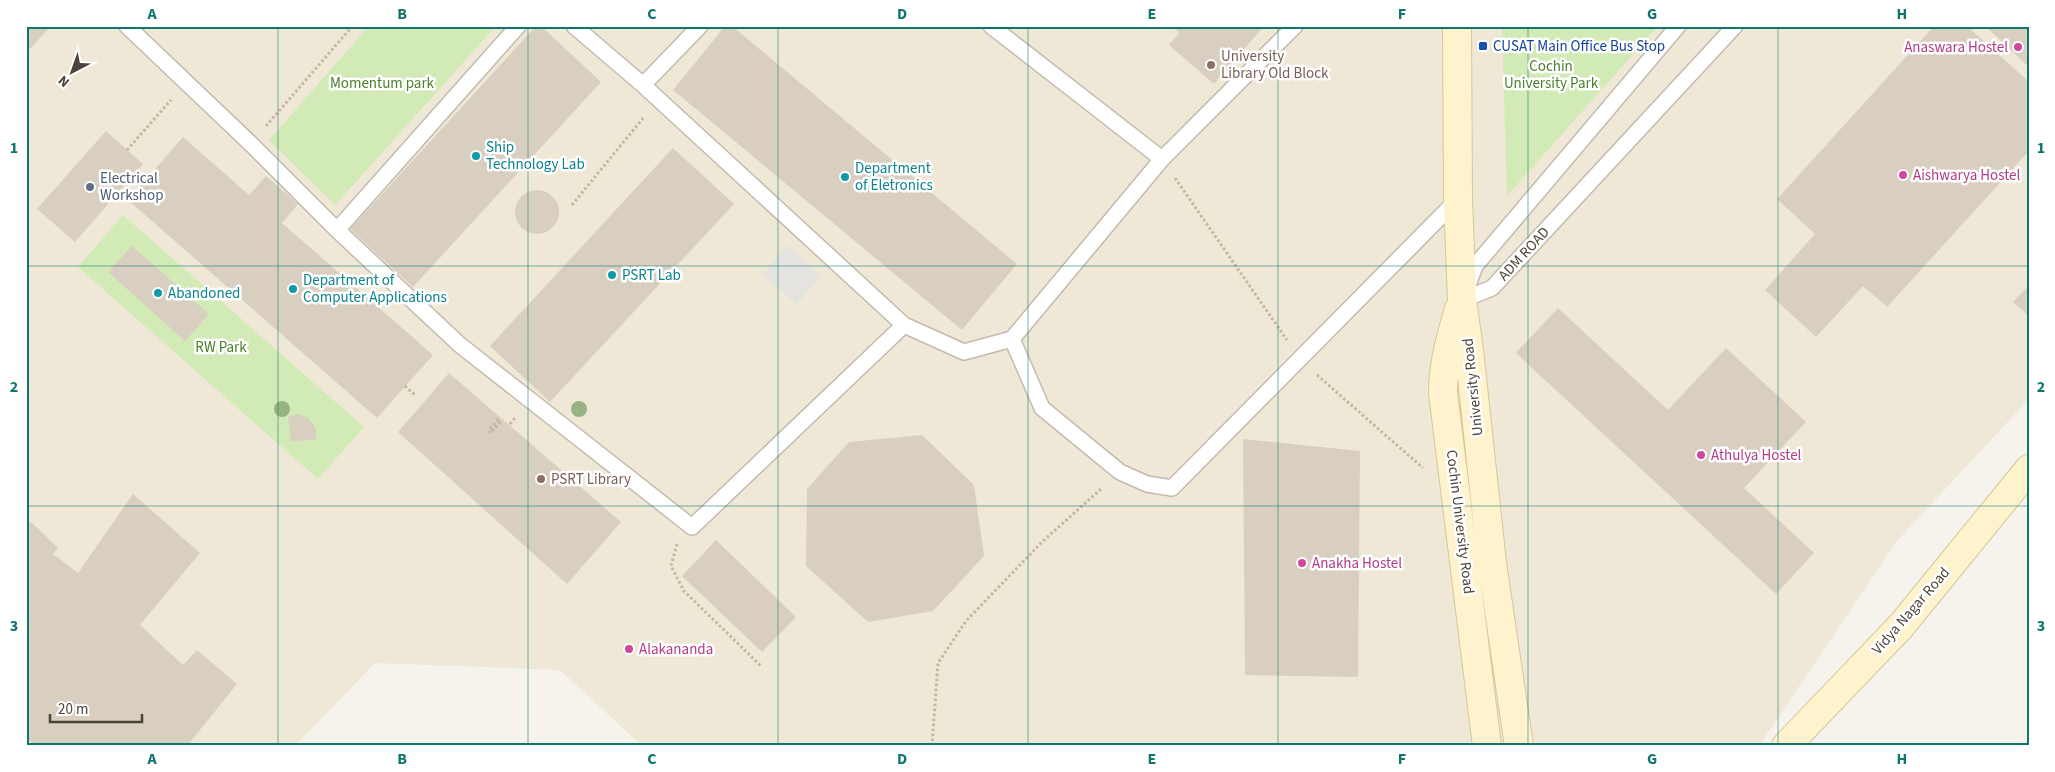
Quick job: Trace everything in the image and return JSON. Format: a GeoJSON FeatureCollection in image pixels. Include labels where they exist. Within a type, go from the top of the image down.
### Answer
{"type":"FeatureCollection","features":[{"type":"Feature","properties":{"kind":"street","name":"University Road"},"geometry":{"type":"LineString","coordinates":[[1457,26],[1458,199],[1462,300],[1492,563],[1519,746]]}},
{"type":"Feature","properties":{"kind":"street","name":"Cochin University Road"},"geometry":{"type":"LineString","coordinates":[[1462,300],[1446,357],[1443,374],[1443,393],[1487,746]]}},
{"type":"Feature","properties":{"kind":"street","name":"Vidya Nagar Road"},"geometry":{"type":"LineString","coordinates":[[1786,746],[1901,626],[2029,469]]}},
{"type":"Feature","properties":{"kind":"lane"},"geometry":{"type":"LineString","coordinates":[[127,26],[336,230],[468,352],[692,527],[904,325]]}},
{"type":"Feature","properties":{"kind":"lane"},"geometry":{"type":"LineString","coordinates":[[336,230],[518,26]]}},
{"type":"Feature","properties":{"kind":"lane"},"geometry":{"type":"LineString","coordinates":[[574,26],[644,84],[904,325],[964,352],[1012,338],[1162,159],[1295,26]]}},
{"type":"Feature","properties":{"kind":"lane"},"geometry":{"type":"LineString","coordinates":[[644,84],[700,26]]}},
{"type":"Feature","properties":{"kind":"lane"},"geometry":{"type":"LineString","coordinates":[[991,26],[1162,159]]}},
{"type":"Feature","properties":{"kind":"lane","name":"ADM ROAD"},"geometry":{"type":"LineString","coordinates":[[1462,300],[1475,266],[1678,26]]}},
{"type":"Feature","properties":{"kind":"lane","name":"ADM ROAD"},"geometry":{"type":"LineString","coordinates":[[1462,300],[1492,288],[1735,26]]}},
{"type":"Feature","properties":{"kind":"lane"},"geometry":{"type":"LineString","coordinates":[[1012,338],[1042,408],[1120,472],[1147,484],[1172,488],[1458,199]]}},
{"type":"Feature","properties":{"kind":"path"},"geometry":{"type":"LineString","coordinates":[[250,144],[350,29],[350,26]]}},
{"type":"Feature","properties":{"kind":"path"},"geometry":{"type":"LineString","coordinates":[[127,150],[187,83]]}},
{"type":"Feature","properties":{"kind":"path"},"geometry":{"type":"LineString","coordinates":[[572,205],[659,99]]}},
{"type":"Feature","properties":{"kind":"path"},"geometry":{"type":"LineString","coordinates":[[405,386],[415,395]]}},
{"type":"Feature","properties":{"kind":"path"},"geometry":{"type":"LineString","coordinates":[[932,746],[938,663],[966,621],[1043,541],[1120,472]]}},
{"type":"Feature","properties":{"kind":"path"},"geometry":{"type":"LineString","coordinates":[[692,527],[678,542],[671,566],[684,591],[762,667]]}},
{"type":"Feature","properties":{"kind":"shaded area"},"geometry":{"type":"Polygon","coordinates":[[[26,26],[2029,26],[2029,399],[1897,541],[1759,746],[642,746],[560,670],[375,663],[295,746],[26,746],[26,26]]]}},
{"type":"Feature","properties":{"kind":"shaded area"},"geometry":{"type":"Polygon","coordinates":[[[787,245],[821,276],[797,304],[763,275],[787,245]]]}},
{"type":"Feature","properties":{"kind":"green space","name":"Momentum park"},"geometry":{"type":"Polygon","coordinates":[[[369,26],[496,26],[335,205],[269,140],[369,26]]]}},
{"type":"Feature","properties":{"kind":"green space","name":"Cochin University Park"},"geometry":{"type":"Polygon","coordinates":[[[1502,26],[1658,26],[1507,196],[1502,26]]]}},
{"type":"Feature","properties":{"kind":"green space","name":"RW Park"},"geometry":{"type":"Polygon","coordinates":[[[123,215],[364,427],[318,479],[78,267],[123,215]]]}},
{"type":"Feature","properties":{"kind":"building"},"geometry":{"type":"Polygon","coordinates":[[[26,26],[51,26],[26,53],[26,26]]]}},
{"type":"Feature","properties":{"kind":"building","name":"Ship Technology Lab"},"geometry":{"type":"Polygon","coordinates":[[[536,26],[541,26],[601,82],[413,287],[350,229],[536,26]]]}},
{"type":"Feature","properties":{"kind":"building","name":"Department of Eletronics"},"geometry":{"type":"Polygon","coordinates":[[[725,26],[732,26],[1017,264],[962,330],[673,90],[725,26]]]}},
{"type":"Feature","properties":{"kind":"building","name":"University Library Old Block"},"geometry":{"type":"Polygon","coordinates":[[[1172,26],[1264,26],[1214,84],[1169,45],[1179,33],[1172,26]]]}},
{"type":"Feature","properties":{"kind":"building","name":"Aishwarya Hostel"},"geometry":{"type":"Polygon","coordinates":[[[1934,26],[1967,26],[2029,82],[2029,151],[1887,307],[1863,286],[1816,337],[1765,290],[1815,234],[1777,199],[1934,26]]]}},
{"type":"Feature","properties":{"kind":"building","name":"Anaswara Hostel"},"geometry":{"type":"Polygon","coordinates":[[[1985,26],[2029,26],[2029,67],[1985,26]]]}},
{"type":"Feature","properties":{"kind":"building","name":"Electrical Workshop"},"geometry":{"type":"Polygon","coordinates":[[[106,131],[143,164],[75,242],[37,209],[106,131]]]}},
{"type":"Feature","properties":{"kind":"building","name":"Department of Computer Applications"},"geometry":{"type":"Polygon","coordinates":[[[183,137],[249,195],[266,176],[298,204],[282,223],[433,355],[377,418],[128,200],[183,137]]]}},
{"type":"Feature","properties":{"kind":"building","name":"PSRT Lab"},"geometry":{"type":"Polygon","coordinates":[[[673,148],[734,204],[550,402],[490,346],[673,148]]]}},
{"type":"Feature","properties":{"kind":"building"},"geometry":{"type":"Polygon","coordinates":[[[537,190],[549,194],[555,200],[559,212],[555,224],[549,230],[537,234],[525,230],[519,224],[515,212],[519,200],[525,194],[537,190]]]}},
{"type":"Feature","properties":{"kind":"building","name":"Abandoned"},"geometry":{"type":"Polygon","coordinates":[[[132,246],[209,314],[185,341],[108,272],[132,246]]]}},
{"type":"Feature","properties":{"kind":"building"},"geometry":{"type":"Polygon","coordinates":[[[2029,285],[2029,316],[2013,302],[2029,285]]]}},
{"type":"Feature","properties":{"kind":"building","name":"Athulya Hostel"},"geometry":{"type":"Polygon","coordinates":[[[1558,308],[1668,410],[1726,348],[1806,422],[1744,488],[1814,553],[1776,594],[1516,353],[1558,308]]]}},
{"type":"Feature","properties":{"kind":"building"},"geometry":{"type":"Polygon","coordinates":[[[449,373],[621,522],[567,584],[398,432],[449,373]]]}},
{"type":"Feature","properties":{"kind":"building"},"geometry":{"type":"Polygon","coordinates":[[[298,414],[308,418],[316,428],[316,440],[291,441],[288,417],[298,414]]]}},
{"type":"Feature","properties":{"kind":"building"},"geometry":{"type":"Polygon","coordinates":[[[922,435],[974,485],[984,556],[933,611],[868,622],[806,566],[807,489],[849,442],[922,435]]]}},
{"type":"Feature","properties":{"kind":"building","name":"Anakha Hostel"},"geometry":{"type":"Polygon","coordinates":[[[1243,439],[1360,451],[1358,677],[1245,675],[1243,439]]]}},
{"type":"Feature","properties":{"kind":"building"},"geometry":{"type":"Polygon","coordinates":[[[133,494],[200,553],[140,625],[183,665],[197,650],[237,684],[187,746],[36,746],[26,738],[26,527],[31,522],[58,548],[53,554],[78,573],[133,494]]]}},
{"type":"Feature","properties":{"kind":"building"},"geometry":{"type":"Polygon","coordinates":[[[716,540],[796,617],[762,652],[682,576],[716,540]]]}},
{"type":"Feature","properties":{"kind":"place","name":"CUSAT Main Office Bus Stop"},"geometry":{"type":"Point","coordinates":[1483,46]}},
{"type":"Feature","properties":{"kind":"place","name":"Anaswara Hostel"},"geometry":{"type":"Point","coordinates":[2018,47]}},
{"type":"Feature","properties":{"kind":"place","name":"University Library Old Block"},"geometry":{"type":"Point","coordinates":[1211,65]}},
{"type":"Feature","properties":{"kind":"place","name":"Ship Technology Lab"},"geometry":{"type":"Point","coordinates":[476,156]}},
{"type":"Feature","properties":{"kind":"place","name":"Aishwarya Hostel"},"geometry":{"type":"Point","coordinates":[1903,175]}},
{"type":"Feature","properties":{"kind":"place","name":"Department of Eletronics"},"geometry":{"type":"Point","coordinates":[845,177]}},
{"type":"Feature","properties":{"kind":"place","name":"Electrical Workshop"},"geometry":{"type":"Point","coordinates":[90,187]}},
{"type":"Feature","properties":{"kind":"place","name":"PSRT Lab"},"geometry":{"type":"Point","coordinates":[612,275]}},
{"type":"Feature","properties":{"kind":"place","name":"Department of Computer Applications"},"geometry":{"type":"Point","coordinates":[293,289]}},
{"type":"Feature","properties":{"kind":"place","name":"Abandoned"},"geometry":{"type":"Point","coordinates":[158,293]}},
{"type":"Feature","properties":{"kind":"place","name":"Athulya Hostel"},"geometry":{"type":"Point","coordinates":[1701,455]}},
{"type":"Feature","properties":{"kind":"place","name":"PSRT Library"},"geometry":{"type":"Point","coordinates":[541,479]}},
{"type":"Feature","properties":{"kind":"place","name":"Anakha Hostel"},"geometry":{"type":"Point","coordinates":[1302,563]}},
{"type":"Feature","properties":{"kind":"place","name":"Alakananda"},"geometry":{"type":"Point","coordinates":[629,649]}}]}
